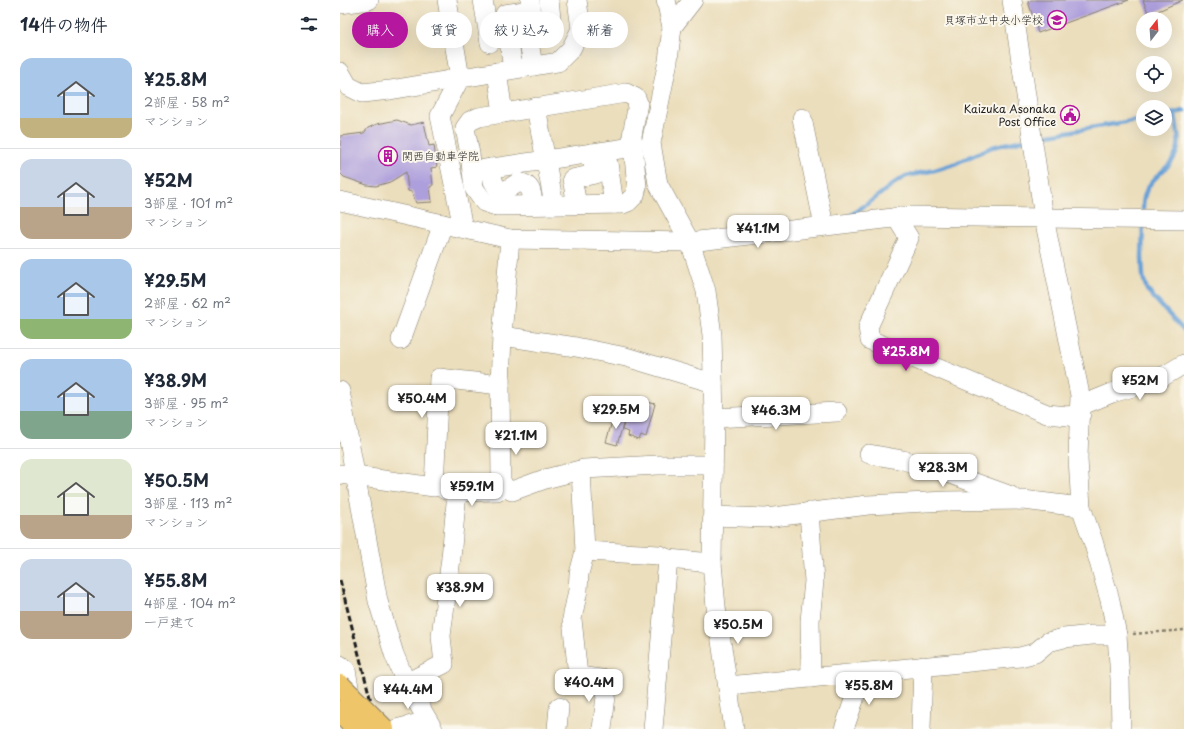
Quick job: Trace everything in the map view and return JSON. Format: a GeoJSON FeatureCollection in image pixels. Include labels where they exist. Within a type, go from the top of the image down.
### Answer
{"type":"FeatureCollection","features":[{"type":"Feature","properties":{"kind":"main road"},"geometry":{"type":"LineString","coordinates":[[340,686],[383,729]]}},
{"type":"Feature","properties":{"kind":"main road"},"geometry":{"type":"LineString","coordinates":[[340,712],[357,729]]}},
{"type":"Feature","properties":{"kind":"street"},"geometry":{"type":"LineString","coordinates":[[340,4],[366,0]]}},
{"type":"Feature","properties":{"kind":"street"},"geometry":{"type":"LineString","coordinates":[[447,0],[460,78],[440,116],[463,228]]}},
{"type":"Feature","properties":{"kind":"street"},"geometry":{"type":"LineString","coordinates":[[483,0],[485,12]]}},
{"type":"Feature","properties":{"kind":"street"},"geometry":{"type":"LineString","coordinates":[[503,113],[506,14],[531,10],[530,0]]}},
{"type":"Feature","properties":{"kind":"street"},"geometry":{"type":"LineString","coordinates":[[533,66],[526,23],[552,18],[549,0]]}},
{"type":"Feature","properties":{"kind":"street"},"geometry":{"type":"LineString","coordinates":[[340,72],[348,86],[362,93],[390,90],[558,62],[571,49],[581,29],[577,0]]}},
{"type":"Feature","properties":{"kind":"street"},"geometry":{"type":"LineString","coordinates":[[666,0],[672,27],[668,61],[651,143],[658,184],[690,242],[706,291],[712,335],[714,418],[712,563],[716,607],[734,729]]}},
{"type":"Feature","properties":{"kind":"street"},"geometry":{"type":"LineString","coordinates":[[672,27],[694,0]]}},
{"type":"Feature","properties":{"kind":"street"},"geometry":{"type":"LineString","coordinates":[[1012,0],[1044,218],[1080,395],[1078,459],[1081,507],[1093,541],[1110,600],[1117,635],[1121,729]]}},
{"type":"Feature","properties":{"kind":"street"},"geometry":{"type":"LineString","coordinates":[[626,93],[636,98],[638,103],[632,136],[637,187],[635,195],[628,202],[614,204],[496,206],[484,202],[474,188],[465,128],[470,121],[478,116],[503,113],[626,93]]}},
{"type":"Feature","properties":{"kind":"street"},"geometry":{"type":"LineString","coordinates":[[536,107],[554,205]]}},
{"type":"Feature","properties":{"kind":"street"},"geometry":{"type":"LineString","coordinates":[[802,118],[824,226]]}},
{"type":"Feature","properties":{"kind":"street"},"geometry":{"type":"LineString","coordinates":[[472,171],[633,147]]}},
{"type":"Feature","properties":{"kind":"street"},"geometry":{"type":"LineString","coordinates":[[577,204],[572,179],[595,174],[591,153]]}},
{"type":"Feature","properties":{"kind":"street"},"geometry":{"type":"LineString","coordinates":[[608,164],[614,204]]}},
{"type":"Feature","properties":{"kind":"street"},"geometry":{"type":"LineString","coordinates":[[491,168],[493,181],[498,190],[505,191],[519,182],[526,184],[529,186],[533,205]]}},
{"type":"Feature","properties":{"kind":"street"},"geometry":{"type":"LineString","coordinates":[[340,201],[510,239],[690,242],[910,216],[1184,220]]}},
{"type":"Feature","properties":{"kind":"street"},"geometry":{"type":"LineString","coordinates":[[896,217],[909,238],[868,327],[870,340],[1047,414],[1068,416],[1112,393],[1158,380],[1184,364]]}},
{"type":"Feature","properties":{"kind":"street"},"geometry":{"type":"LineString","coordinates":[[401,340],[443,224]]}},
{"type":"Feature","properties":{"kind":"street"},"geometry":{"type":"LineString","coordinates":[[510,239],[502,336],[500,385],[501,480],[504,487],[512,491],[545,479],[581,470],[658,464],[713,465]]}},
{"type":"Feature","properties":{"kind":"street"},"geometry":{"type":"LineString","coordinates":[[502,336],[576,347],[626,357],[713,384]]}},
{"type":"Feature","properties":{"kind":"street"},"geometry":{"type":"LineString","coordinates":[[434,487],[439,378],[500,385]]}},
{"type":"Feature","properties":{"kind":"street"},"geometry":{"type":"LineString","coordinates":[[340,391],[348,475],[378,601],[394,654],[406,683],[430,725],[396,729]]}},
{"type":"Feature","properties":{"kind":"street"},"geometry":{"type":"LineString","coordinates":[[714,418],[837,412]]}},
{"type":"Feature","properties":{"kind":"street"},"geometry":{"type":"LineString","coordinates":[[869,454],[903,460],[945,472],[1023,500]]}},
{"type":"Feature","properties":{"kind":"street"},"geometry":{"type":"LineString","coordinates":[[581,470],[585,551],[579,574],[578,590],[572,619],[578,676],[608,680],[602,729]]}},
{"type":"Feature","properties":{"kind":"street"},"geometry":{"type":"LineString","coordinates":[[348,475],[434,487],[457,492],[497,492],[504,487]]}},
{"type":"Feature","properties":{"kind":"street"},"geometry":{"type":"LineString","coordinates":[[406,683],[444,664],[441,636],[451,558],[457,492]]}},
{"type":"Feature","properties":{"kind":"street"},"geometry":{"type":"LineString","coordinates":[[713,516],[766,518],[868,505],[946,501],[1023,500],[1081,507]]}},
{"type":"Feature","properties":{"kind":"street"},"geometry":{"type":"LineString","coordinates":[[809,512],[814,581],[810,621],[811,678]]}},
{"type":"Feature","properties":{"kind":"street"},"geometry":{"type":"LineString","coordinates":[[585,551],[659,554],[668,559],[712,563]]}},
{"type":"Feature","properties":{"kind":"street"},"geometry":{"type":"LineString","coordinates":[[653,729],[668,559]]}},
{"type":"Feature","properties":{"kind":"street"},"geometry":{"type":"LineString","coordinates":[[728,686],[1020,657],[1035,653],[1048,642],[1064,638],[1092,635],[1117,635]]}},
{"type":"Feature","properties":{"kind":"street"},"geometry":{"type":"LineString","coordinates":[[340,665],[346,670],[357,729]]}},
{"type":"Feature","properties":{"kind":"street"},"geometry":{"type":"LineString","coordinates":[[921,729],[923,666]]}},
{"type":"Feature","properties":{"kind":"street"},"geometry":{"type":"LineString","coordinates":[[844,729],[854,700],[859,673]]}},
{"type":"Feature","properties":{"kind":"street"},"geometry":{"type":"LineString","coordinates":[[557,729],[559,707]]}},
{"type":"Feature","properties":{"kind":"path"},"geometry":{"type":"LineString","coordinates":[[1117,635],[1184,630]]}},
{"type":"Feature","properties":{"kind":"building"},"geometry":{"type":"Polygon","coordinates":[[[1129,0],[1038,33],[1028,1],[1129,0]]]}},
{"type":"Feature","properties":{"kind":"building"},"geometry":{"type":"Polygon","coordinates":[[[1143,0],[1183,0],[1156,12],[1148,12],[1143,0]]]}},
{"type":"Feature","properties":{"kind":"building","name":"関西自動車学院"},"geometry":{"type":"Polygon","coordinates":[[[397,120],[411,125],[424,122],[429,146],[434,145],[437,167],[431,168],[433,185],[430,187],[432,202],[416,203],[412,192],[408,191],[406,172],[390,182],[376,186],[367,185],[344,177],[340,173],[340,136],[364,133],[368,128],[377,124],[397,120]]]}},
{"type":"Feature","properties":{"kind":"building"},"geometry":{"type":"Polygon","coordinates":[[[632,398],[655,404],[646,437],[641,435],[639,440],[628,436],[629,432],[622,430],[632,398]]]}},
{"type":"Feature","properties":{"kind":"building"},"geometry":{"type":"Polygon","coordinates":[[[614,415],[625,418],[617,445],[606,442],[614,415]]]}},
{"type":"Feature","properties":{"kind":"waterway"},"geometry":{"type":"LineString","coordinates":[[1143,209],[1144,197],[1147,188],[1175,156],[1179,139],[1175,113],[1184,111]]}},
{"type":"Feature","properties":{"kind":"waterway"},"geometry":{"type":"LineString","coordinates":[[1037,137],[1136,120]]}},
{"type":"Feature","properties":{"kind":"waterway"},"geometry":{"type":"LineString","coordinates":[[848,217],[906,176],[935,170],[954,164],[992,147],[1028,139]]}},
{"type":"Feature","properties":{"kind":"waterway"},"geometry":{"type":"LineString","coordinates":[[1143,224],[1143,277],[1147,290],[1184,331]]}},
{"type":"Feature","properties":{"kind":"railway"},"geometry":{"type":"LineString","coordinates":[[340,580],[378,729]]}},
{"type":"Feature","properties":{"kind":"place","name":"貝塚市立中央小学校"},"geometry":{"type":"Point","coordinates":[1057,20]}},
{"type":"Feature","properties":{"kind":"place","name":"Kaizuka Asonaka Post Office"},"geometry":{"type":"Point","coordinates":[1070,115]}},
{"type":"Feature","properties":{"kind":"place","name":"関西自動車学院"},"geometry":{"type":"Point","coordinates":[388,156]}}]}
